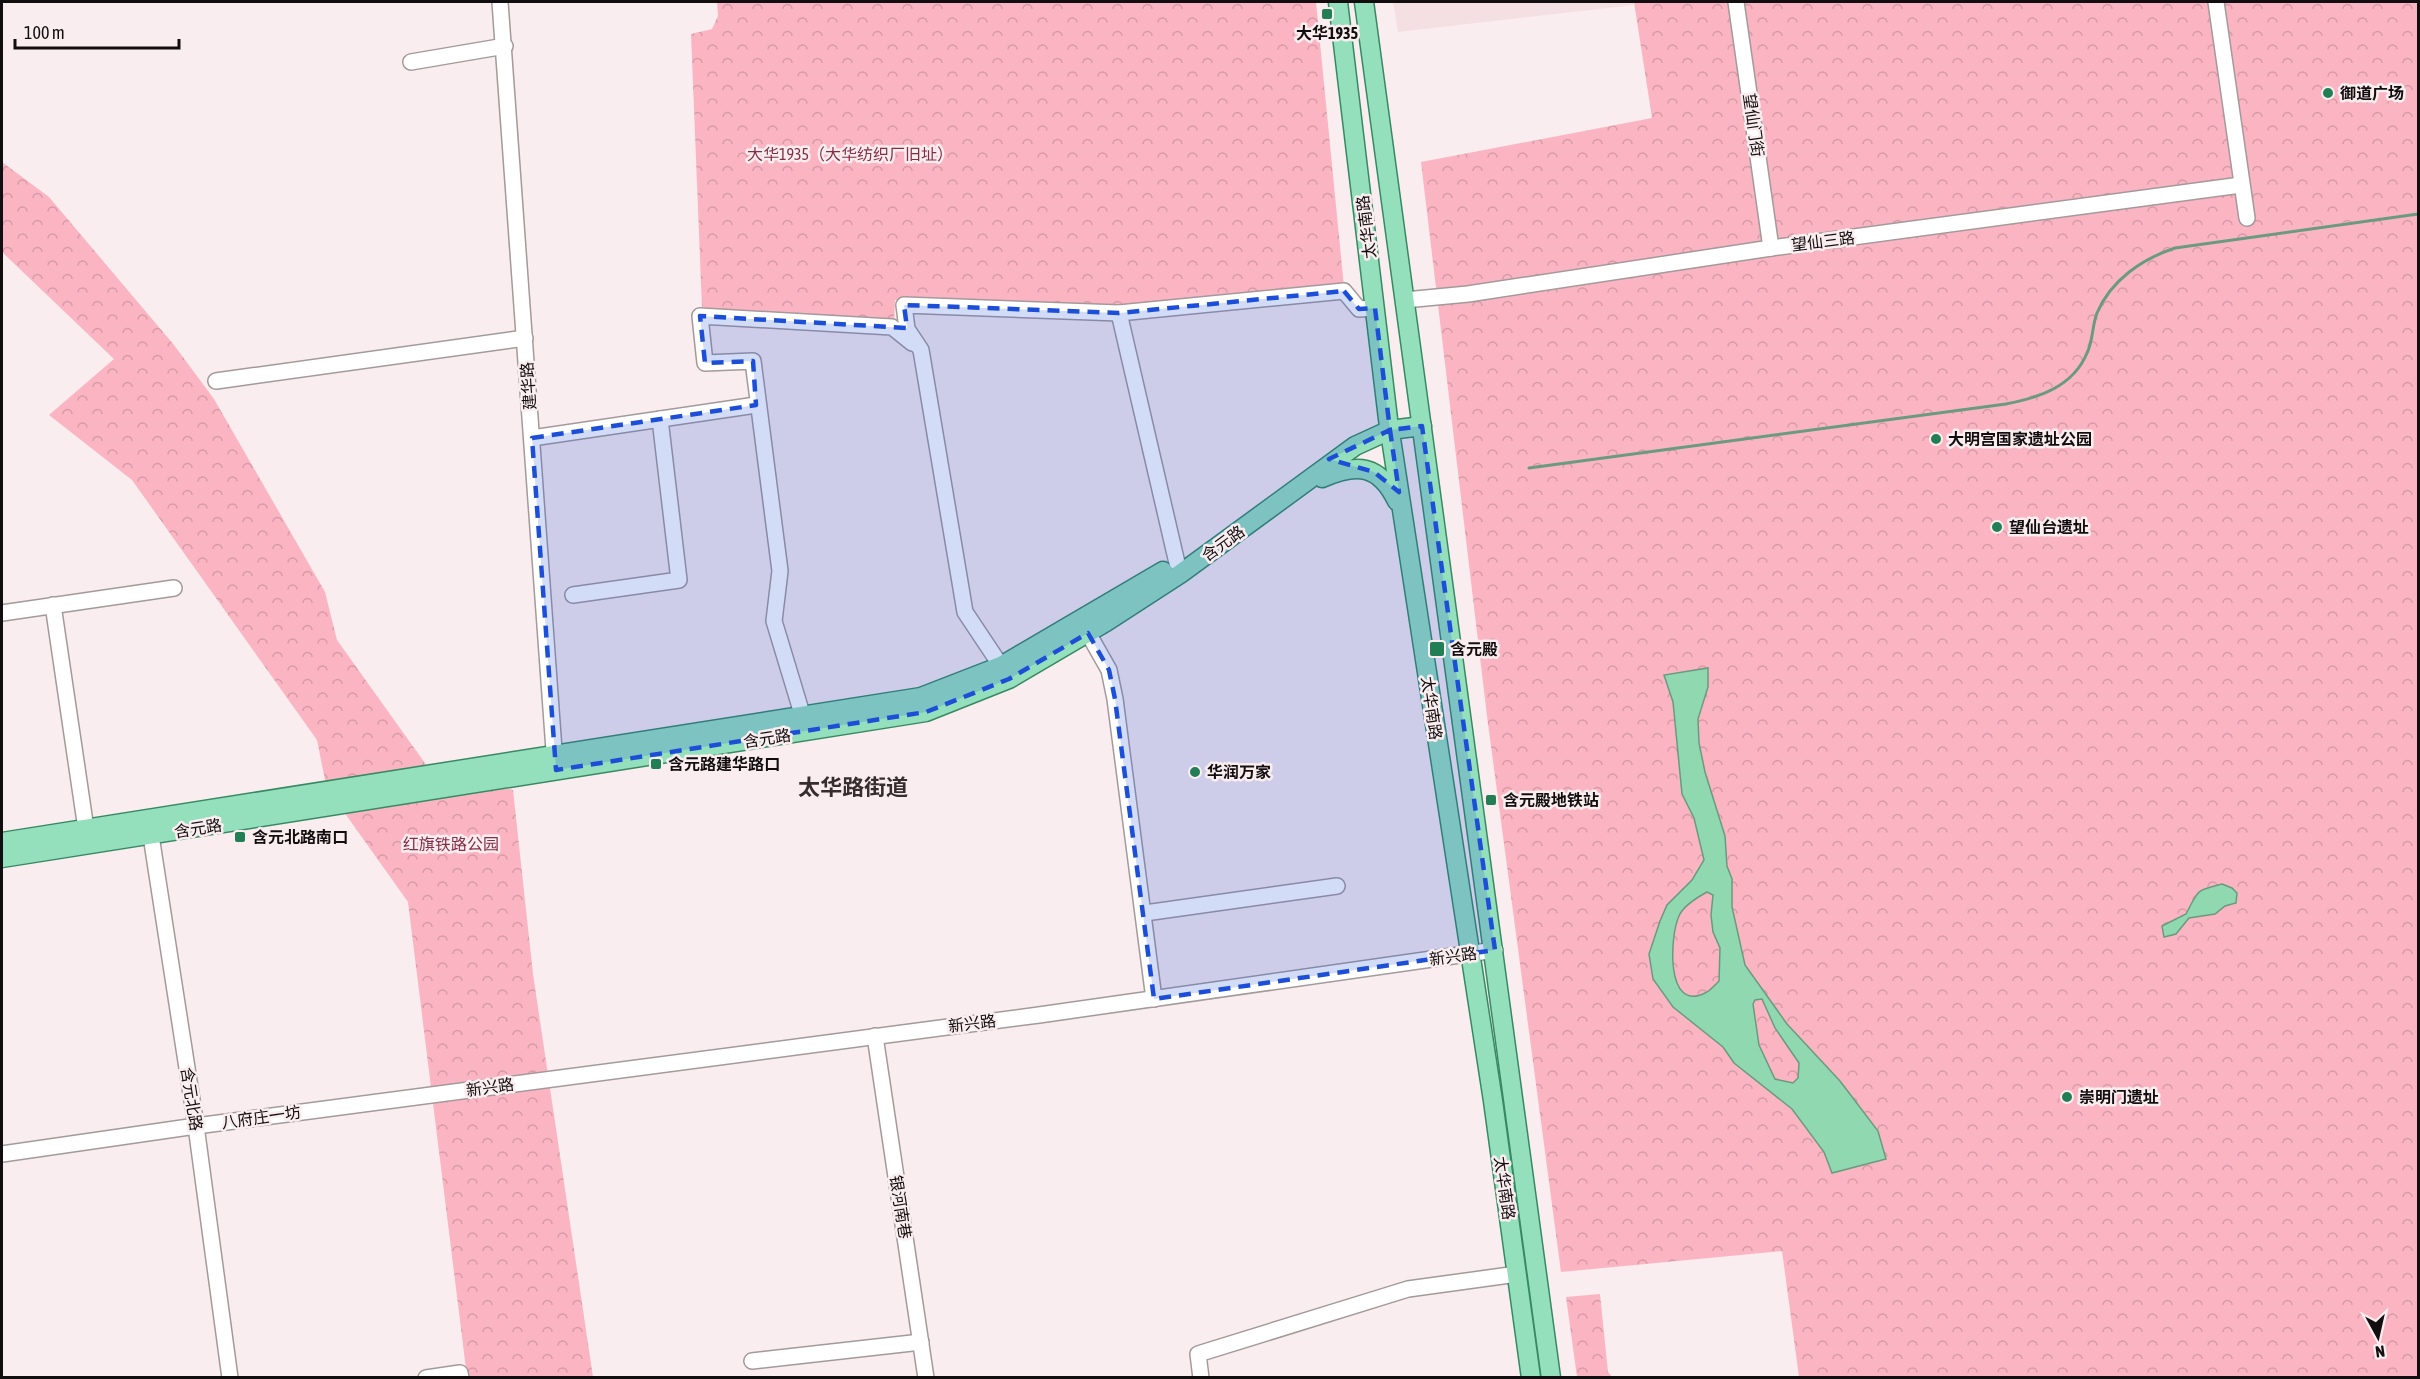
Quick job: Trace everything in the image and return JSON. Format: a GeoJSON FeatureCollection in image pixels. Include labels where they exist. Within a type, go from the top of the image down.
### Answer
{"type":"FeatureCollection","features":[{"type":"Feature","properties":{"kind":"main road","name":"太华南路"},"geometry":{"type":"LineString","coordinates":[[1338,2],[1389,424],[1493,1101],[1531,1377]]}},
{"type":"Feature","properties":{"kind":"main road","name":"太华南路"},"geometry":{"type":"LineString","coordinates":[[1364,2],[1495,950],[1551,1377]]}},
{"type":"Feature","properties":{"kind":"main road","name":"含元路"},"geometry":{"type":"LineString","coordinates":[[555,763],[921,697],[1001,666],[1200,550],[1349,437],[1389,424],[1421,420]]}},
{"type":"Feature","properties":{"kind":"main road","name":"含元路"},"geometry":{"type":"LineString","coordinates":[[2,858],[150,828],[555,763],[926,712],[1009,679],[1088,633],[1180,574],[1355,446],[1389,424]]}},
{"type":"Feature","properties":{"kind":"main road"},"geometry":{"type":"LineString","coordinates":[[1293,491],[1334,473],[1360,468],[1374,472],[1386,482],[1403,514]]}},
{"type":"Feature","properties":{"kind":"main road","name":"含元路"},"geometry":{"type":"LineString","coordinates":[[2,842],[86,829],[150,828]]}},
{"type":"Feature","properties":{"kind":"street","name":"建华路"},"geometry":{"type":"LineString","coordinates":[[500,2],[505,46],[555,763]]}},
{"type":"Feature","properties":{"kind":"street","name":"望仙门街"},"geometry":{"type":"LineString","coordinates":[[1736,2],[1771,248]]}},
{"type":"Feature","properties":{"kind":"street"},"geometry":{"type":"LineString","coordinates":[[2216,2],[2247,218]]}},
{"type":"Feature","properties":{"kind":"street"},"geometry":{"type":"LineString","coordinates":[[411,62],[505,46]]}},
{"type":"Feature","properties":{"kind":"street","name":"望仙三路"},"geometry":{"type":"LineString","coordinates":[[1405,300],[1468,294],[1771,248],[2241,185]]}},
{"type":"Feature","properties":{"kind":"street"},"geometry":{"type":"LineString","coordinates":[[1001,666],[965,612],[921,351],[907,329],[904,305],[1119,313],[1344,291],[1359,309],[1375,308]]}},
{"type":"Feature","properties":{"kind":"street"},"geometry":{"type":"LineString","coordinates":[[1119,313],[1177,563]]}},
{"type":"Feature","properties":{"kind":"street"},"geometry":{"type":"LineString","coordinates":[[803,717],[774,621],[780,571],[756,405],[753,362],[705,363],[700,316],[892,327],[921,351]]}},
{"type":"Feature","properties":{"kind":"street"},"geometry":{"type":"LineString","coordinates":[[216,381],[525,338]]}},
{"type":"Feature","properties":{"kind":"street"},"geometry":{"type":"LineString","coordinates":[[532,438],[756,405]]}},
{"type":"Feature","properties":{"kind":"street"},"geometry":{"type":"LineString","coordinates":[[573,596],[679,580],[660,419]]}},
{"type":"Feature","properties":{"kind":"street"},"geometry":{"type":"LineString","coordinates":[[2,612],[174,588]]}},
{"type":"Feature","properties":{"kind":"street"},"geometry":{"type":"LineString","coordinates":[[52,605],[86,829]]}},
{"type":"Feature","properties":{"kind":"street"},"geometry":{"type":"LineString","coordinates":[[1088,633],[1109,670],[1145,913],[1154,999]]}},
{"type":"Feature","properties":{"kind":"street","name":"含元北路"},"geometry":{"type":"LineString","coordinates":[[150,828],[196,1126],[230,1377]]}},
{"type":"Feature","properties":{"kind":"street"},"geometry":{"type":"LineString","coordinates":[[1145,913],[1336,886]]}},
{"type":"Feature","properties":{"kind":"street","name":"新兴路"},"geometry":{"type":"LineString","coordinates":[[449,1092],[1154,999],[1495,950]]}},
{"type":"Feature","properties":{"kind":"street","name":"银河南巷"},"geometry":{"type":"LineString","coordinates":[[875,1036],[926,1377]]}},
{"type":"Feature","properties":{"kind":"street","name":"八府庄一坊"},"geometry":{"type":"LineString","coordinates":[[2,1154],[449,1092]]}},
{"type":"Feature","properties":{"kind":"street"},"geometry":{"type":"LineString","coordinates":[[1201,1377],[1198,1354],[1408,1289],[1517,1274]]}},
{"type":"Feature","properties":{"kind":"street"},"geometry":{"type":"LineString","coordinates":[[752,1361],[921,1342]]}},
{"type":"Feature","properties":{"kind":"street"},"geometry":{"type":"LineString","coordinates":[[426,1377],[460,1375]]}},
{"type":"Feature","properties":{"kind":"highlighted area"},"geometry":{"type":"Polygon","coordinates":[[[1344,291],[1359,309],[1375,308],[1390,430],[1422,426],[1495,950],[1154,999],[1115,699],[1109,670],[1088,633],[1009,679],[926,712],[556,770],[532,438],[756,405],[753,361],[705,363],[700,316],[907,328],[904,305],[1119,313],[1344,291]],[[1390,430],[1329,459],[1374,472],[1399,492],[1390,430]]]}},
{"type":"Feature","properties":{"kind":"shaded area"},"geometry":{"type":"Polygon","coordinates":[[[1393,2],[1634,2],[1634,5],[1398,32],[1393,2]]]}},
{"type":"Feature","properties":{"kind":"shaded area"},"geometry":{"type":"Polygon","coordinates":[[[1708,668],[1708,687],[1698,719],[1699,743],[1705,772],[1725,836],[1727,866],[1732,879],[1732,907],[1745,965],[1787,1024],[1840,1081],[1878,1131],[1886,1159],[1832,1173],[1824,1152],[1792,1109],[1734,1063],[1723,1047],[1673,1007],[1653,979],[1649,954],[1660,921],[1667,905],[1692,880],[1704,860],[1694,818],[1682,794],[1673,702],[1664,675],[1708,668]],[[1707,892],[1691,902],[1681,912],[1674,939],[1674,969],[1677,982],[1683,992],[1692,996],[1707,992],[1719,981],[1720,948],[1713,932],[1711,915],[1713,895],[1707,892]],[[1762,999],[1755,1000],[1753,1004],[1759,1045],[1775,1079],[1793,1083],[1798,1078],[1799,1063],[1775,1028],[1762,999]]]}},
{"type":"Feature","properties":{"kind":"shaded area"},"geometry":{"type":"Polygon","coordinates":[[[2222,884],[2237,893],[2236,903],[2225,906],[2215,914],[2189,918],[2176,934],[2164,937],[2162,926],[2186,914],[2198,893],[2206,888],[2222,884]]]}},
{"type":"Feature","properties":{"kind":"green space","name":"大华1935（大华纺织厂旧址）"},"geometry":{"type":"Polygon","coordinates":[[[717,2],[1316,2],[1344,287],[1122,305],[895,300],[894,324],[716,315],[702,308],[691,34],[712,29],[718,16],[717,2]]]}},
{"type":"Feature","properties":{"kind":"green space","name":"大明宫国家遗址公园"},"geometry":{"type":"Polygon","coordinates":[[[1634,2],[2418,2],[2418,1377],[1799,1377],[1782,1251],[1561,1272],[1487,716],[1421,162],[1652,118],[1634,2]]]}},
{"type":"Feature","properties":{"kind":"green space","name":"红旗铁路公园"},"geometry":{"type":"Polygon","coordinates":[[[2,162],[49,197],[174,345],[214,399],[325,592],[337,640],[427,766],[513,790],[533,974],[593,1377],[467,1377],[408,902],[344,812],[325,780],[317,740],[132,480],[49,415],[114,359],[2,252],[2,162]]]}},
{"type":"Feature","properties":{"kind":"green space"},"geometry":{"type":"Polygon","coordinates":[[[1600,1294],[1608,1372],[1612,1377],[1577,1377],[1566,1297],[1600,1294]]]}},
{"type":"Feature","properties":{"kind":"waterway"},"geometry":{"type":"LineString","coordinates":[[1529,468],[2006,404],[2030,398],[2064,382],[2081,365],[2089,348],[2095,318],[2110,290],[2129,272],[2151,258],[2175,248],[2418,214]]}},
{"type":"Feature","properties":{"kind":"place","name":"大华1935"},"geometry":{"type":"Point","coordinates":[1327,14]}},
{"type":"Feature","properties":{"kind":"place","name":"御道广场"},"geometry":{"type":"Point","coordinates":[2328,93]}},
{"type":"Feature","properties":{"kind":"place","name":"大明宫国家遗址公园"},"geometry":{"type":"Point","coordinates":[1936,439]}},
{"type":"Feature","properties":{"kind":"place","name":"望仙台遗址"},"geometry":{"type":"Point","coordinates":[1997,527]}},
{"type":"Feature","properties":{"kind":"place","name":"含元殿"},"geometry":{"type":"Point","coordinates":[1437,649]}},
{"type":"Feature","properties":{"kind":"place","name":"含元路建华路口"},"geometry":{"type":"Point","coordinates":[656,764]}},
{"type":"Feature","properties":{"kind":"place","name":"华润万家"},"geometry":{"type":"Point","coordinates":[1195,772]}},
{"type":"Feature","properties":{"kind":"place","name":"含元殿地铁站"},"geometry":{"type":"Point","coordinates":[1491,800]}},
{"type":"Feature","properties":{"kind":"place","name":"含元北路南口"},"geometry":{"type":"Point","coordinates":[240,837]}},
{"type":"Feature","properties":{"kind":"place","name":"崇明门遗址"},"geometry":{"type":"Point","coordinates":[2067,1097]}},
{"type":"Feature","properties":{"kind":"district","name":"太华路街道"},"geometry":{"type":"Point","coordinates":[853,787]}}]}
